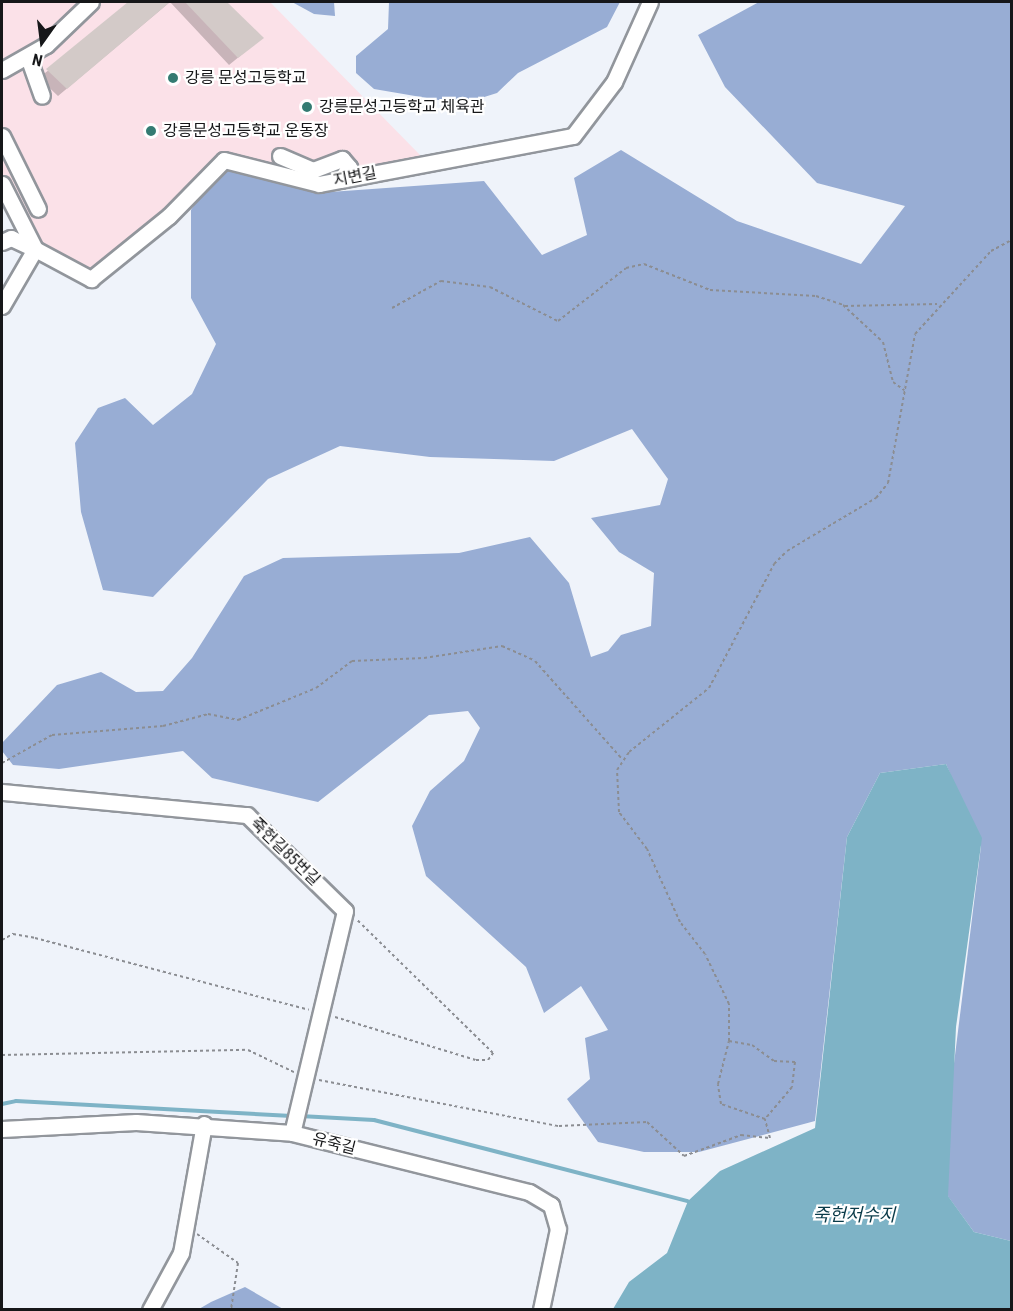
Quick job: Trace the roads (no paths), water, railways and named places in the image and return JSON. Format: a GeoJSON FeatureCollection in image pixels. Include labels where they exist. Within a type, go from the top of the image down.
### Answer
{"type":"FeatureCollection","features":[{"type":"Feature","properties":{"kind":"street"},"geometry":{"type":"LineString","coordinates":[[2,70],[28,57],[91,2]]}},
{"type":"Feature","properties":{"kind":"street","name":"지변길"},"geometry":{"type":"LineString","coordinates":[[35,249],[91,279],[169,216],[224,160],[319,184],[573,136],[609,91],[650,2]]}},
{"type":"Feature","properties":{"kind":"street"},"geometry":{"type":"LineString","coordinates":[[28,57],[42,96]]}},
{"type":"Feature","properties":{"kind":"street"},"geometry":{"type":"LineString","coordinates":[[2,136],[38,209]]}},
{"type":"Feature","properties":{"kind":"street"},"geometry":{"type":"LineString","coordinates":[[280,156],[313,170],[342,159],[349,167],[341,180]]}},
{"type":"Feature","properties":{"kind":"street"},"geometry":{"type":"LineString","coordinates":[[2,184],[35,249]]}},
{"type":"Feature","properties":{"kind":"street"},"geometry":{"type":"LineString","coordinates":[[2,242],[11,238],[35,249]]}},
{"type":"Feature","properties":{"kind":"street"},"geometry":{"type":"LineString","coordinates":[[2,306],[35,249]]}},
{"type":"Feature","properties":{"kind":"street","name":"죽헌길85번길"},"geometry":{"type":"LineString","coordinates":[[2,792],[247,815],[345,911],[294,1126]]}},
{"type":"Feature","properties":{"kind":"street"},"geometry":{"type":"LineString","coordinates":[[150,1310],[181,1253],[204,1124]]}},
{"type":"Feature","properties":{"kind":"street","name":"유죽길"},"geometry":{"type":"LineString","coordinates":[[2,1129],[204,1124],[294,1126],[425,1167],[529,1192],[550,1204],[558,1229],[541,1310]]}},
{"type":"Feature","properties":{"kind":"water","name":"죽헌저수지"},"geometry":{"type":"Polygon","coordinates":[[[946,764],[982,838],[956,1027],[948,1196],[974,1232],[1011,1241],[1011,1309],[613,1309],[629,1282],[667,1253],[688,1201],[720,1171],[815,1128],[847,837],[880,773],[946,764]]]}},
{"type":"Feature","properties":{"kind":"waterway"},"geometry":{"type":"LineString","coordinates":[[2,1104],[16,1101],[292,1116]]}},
{"type":"Feature","properties":{"kind":"waterway"},"geometry":{"type":"LineString","coordinates":[[300,1116],[374,1120],[688,1201]]}},
{"type":"Feature","properties":{"kind":"place","name":"강릉 문성고등학교"},"geometry":{"type":"Point","coordinates":[173,78]}},
{"type":"Feature","properties":{"kind":"place","name":"강릉문성고등학교 체육관"},"geometry":{"type":"Point","coordinates":[307,107]}},
{"type":"Feature","properties":{"kind":"place","name":"강릉문성고등학교 운동장"},"geometry":{"type":"Point","coordinates":[151,131]}}]}
